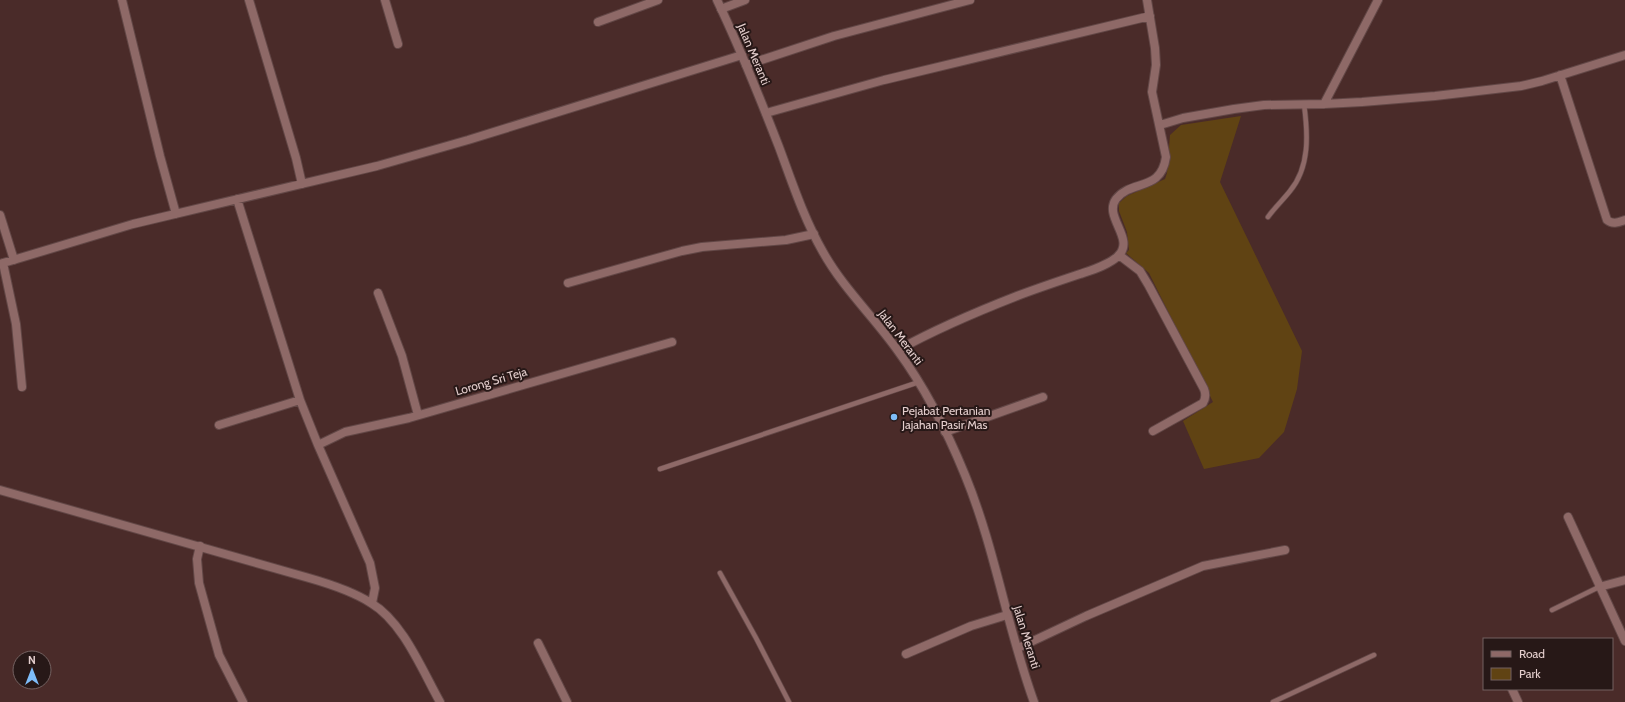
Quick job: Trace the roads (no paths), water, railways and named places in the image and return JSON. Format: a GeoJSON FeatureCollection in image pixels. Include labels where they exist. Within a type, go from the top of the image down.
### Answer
{"type":"FeatureCollection","features":[{"type":"Feature","properties":{"kind":"street"},"geometry":{"type":"LineString","coordinates":[[122,0],[160,156],[176,214]]}},
{"type":"Feature","properties":{"kind":"street"},"geometry":{"type":"LineString","coordinates":[[249,0],[296,158],[302,184]]}},
{"type":"Feature","properties":{"kind":"street"},"geometry":{"type":"LineString","coordinates":[[385,0],[398,44]]}},
{"type":"Feature","properties":{"kind":"street"},"geometry":{"type":"LineString","coordinates":[[598,22],[658,0]]}},
{"type":"Feature","properties":{"kind":"street","name":"Jalan Meranti"},"geometry":{"type":"LineString","coordinates":[[717,0],[742,55],[814,234],[834,270],[898,350],[919,382],[945,432],[965,476],[987,541],[1007,615],[1034,702]]}},
{"type":"Feature","properties":{"kind":"street"},"geometry":{"type":"LineString","coordinates":[[721,9],[745,0]]}},
{"type":"Feature","properties":{"kind":"street"},"geometry":{"type":"LineString","coordinates":[[746,65],[936,4],[970,0]]}},
{"type":"Feature","properties":{"kind":"street"},"geometry":{"type":"LineString","coordinates":[[898,350],[949,323],[1096,268],[1119,256],[1123,248],[1124,238],[1115,221],[1113,210],[1115,201],[1121,194],[1156,179],[1162,173],[1166,157],[1152,92],[1156,65],[1155,48],[1147,0]]}},
{"type":"Feature","properties":{"kind":"street"},"geometry":{"type":"LineString","coordinates":[[1324,104],[1378,0]]}},
{"type":"Feature","properties":{"kind":"street"},"geometry":{"type":"LineString","coordinates":[[766,113],[884,80],[1150,16]]}},
{"type":"Feature","properties":{"kind":"street"},"geometry":{"type":"LineString","coordinates":[[22,387],[16,324],[2,264],[133,224],[377,166],[468,140],[742,55]]}},
{"type":"Feature","properties":{"kind":"street"},"geometry":{"type":"LineString","coordinates":[[1160,125],[1183,118],[1264,105],[1324,104],[1435,96],[1520,86],[1625,55]]}},
{"type":"Feature","properties":{"kind":"street"},"geometry":{"type":"LineString","coordinates":[[1560,75],[1607,220],[1612,223],[1625,220]]}},
{"type":"Feature","properties":{"kind":"street"},"geometry":{"type":"LineString","coordinates":[[237,199],[300,400],[318,445],[370,563],[375,588],[372,603]]}},
{"type":"Feature","properties":{"kind":"street"},"geometry":{"type":"LineString","coordinates":[[0,215],[14,260]]}},
{"type":"Feature","properties":{"kind":"street"},"geometry":{"type":"LineString","coordinates":[[568,283],[682,251],[702,247],[786,240],[814,234]]}},
{"type":"Feature","properties":{"kind":"street"},"geometry":{"type":"LineString","coordinates":[[1119,256],[1140,271],[1204,388],[1206,398],[1203,403],[1153,431]]}},
{"type":"Feature","properties":{"kind":"street"},"geometry":{"type":"LineString","coordinates":[[378,293],[402,356],[418,415]]}},
{"type":"Feature","properties":{"kind":"street","name":"Lorong Sri Teja"},"geometry":{"type":"LineString","coordinates":[[318,445],[345,432],[378,426],[418,415],[672,342]]}},
{"type":"Feature","properties":{"kind":"street"},"geometry":{"type":"LineString","coordinates":[[945,432],[1043,398]]}},
{"type":"Feature","properties":{"kind":"street"},"geometry":{"type":"LineString","coordinates":[[219,425],[300,400]]}},
{"type":"Feature","properties":{"kind":"street"},"geometry":{"type":"LineString","coordinates":[[0,490],[200,546],[338,587],[372,603],[395,624],[440,702]]}},
{"type":"Feature","properties":{"kind":"street"},"geometry":{"type":"LineString","coordinates":[[1568,517],[1599,588],[1625,641]]}},
{"type":"Feature","properties":{"kind":"street"},"geometry":{"type":"LineString","coordinates":[[200,546],[197,560],[199,583],[219,655],[243,702]]}},
{"type":"Feature","properties":{"kind":"street"},"geometry":{"type":"LineString","coordinates":[[1018,648],[1086,616],[1203,566],[1285,550]]}},
{"type":"Feature","properties":{"kind":"street"},"geometry":{"type":"LineString","coordinates":[[1599,588],[1625,580]]}},
{"type":"Feature","properties":{"kind":"street"},"geometry":{"type":"LineString","coordinates":[[906,654],[971,626],[1007,615]]}},
{"type":"Feature","properties":{"kind":"street"},"geometry":{"type":"LineString","coordinates":[[538,643],[567,702]]}},
{"type":"Feature","properties":{"kind":"street"},"geometry":{"type":"LineString","coordinates":[[1512,690],[1518,702]]}},
{"type":"Feature","properties":{"kind":"lane"},"geometry":{"type":"LineString","coordinates":[[1268,216],[1277,204],[1290,192],[1302,170],[1306,135],[1304,104]]}},
{"type":"Feature","properties":{"kind":"lane"},"geometry":{"type":"LineString","coordinates":[[660,469],[919,382]]}},
{"type":"Feature","properties":{"kind":"lane"},"geometry":{"type":"LineString","coordinates":[[720,573],[789,702]]}},
{"type":"Feature","properties":{"kind":"lane"},"geometry":{"type":"LineString","coordinates":[[1552,610],[1599,588]]}},
{"type":"Feature","properties":{"kind":"lane"},"geometry":{"type":"LineString","coordinates":[[1273,702],[1374,655]]}},
{"type":"Feature","properties":{"kind":"place","name":"Pejabat Pertanian Jajahan Pasir Mas"},"geometry":{"type":"Point","coordinates":[894,417]}}]}
